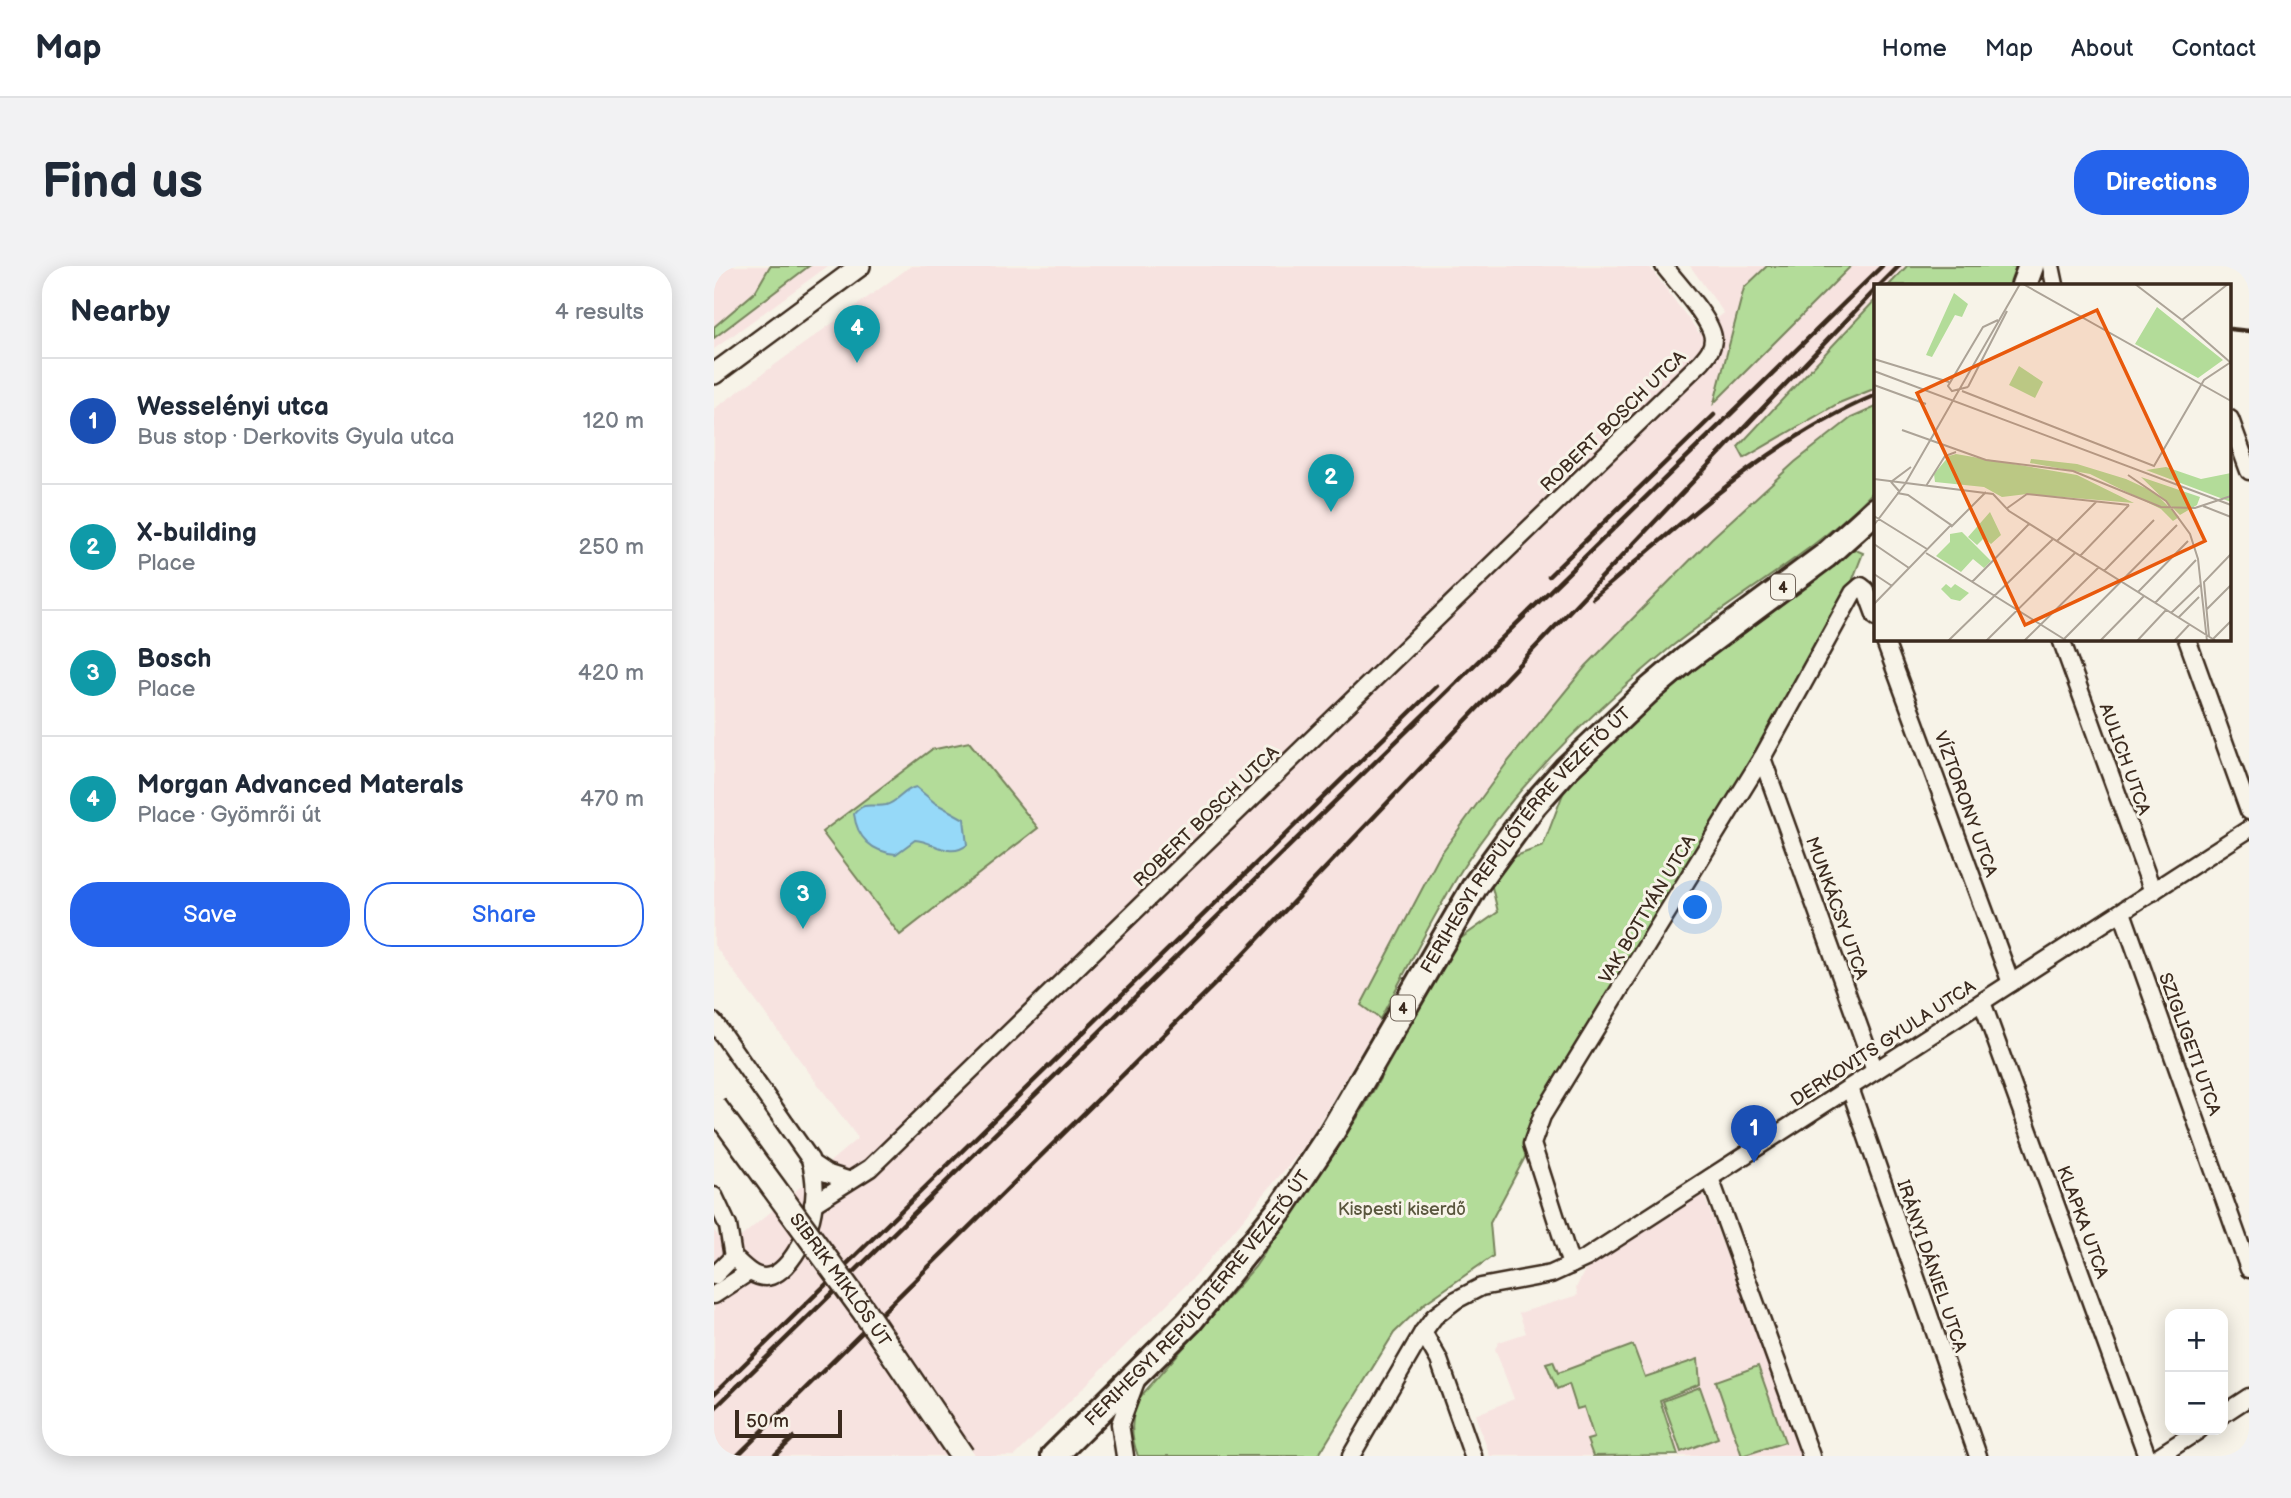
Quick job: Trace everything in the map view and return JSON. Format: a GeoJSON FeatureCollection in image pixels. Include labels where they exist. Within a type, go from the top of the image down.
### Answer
{"type":"FeatureCollection","features":[{"type":"Feature","properties":{"kind":"main road"},"geometry":{"type":"LineString","coordinates":[[2024,284],[2031,266]]}},
{"type":"Feature","properties":{"kind":"main road","name":"FERIHEGYI REPÜLŐTÉRRE VEZETŐ ÚT"},"geometry":{"type":"LineString","coordinates":[[1054,1456],[1139,1373],[1224,1283],[1282,1207],[1332,1132],[1480,878],[1534,805],[1648,691],[1686,659],[1825,556],[1874,512]]}},
{"type":"Feature","properties":{"kind":"main road","name":"SIBRIK MIKLÓS ÚT"},"geometry":{"type":"LineString","coordinates":[[714,1106],[864,1311],[962,1456]]}},
{"type":"Feature","properties":{"kind":"street"},"geometry":{"type":"LineString","coordinates":[[714,374],[860,266]]}},
{"type":"Feature","properties":{"kind":"street","name":"ROBERT BOSCH UTCA"},"geometry":{"type":"LineString","coordinates":[[813,1204],[870,1168],[1711,351],[1713,336],[1708,323],[1664,266]]}},
{"type":"Feature","properties":{"kind":"street"},"geometry":{"type":"LineString","coordinates":[[2051,266],[2055,284]]}},
{"type":"Feature","properties":{"kind":"street"},"geometry":{"type":"LineString","coordinates":[[2232,424],[2249,471]]}},
{"type":"Feature","properties":{"kind":"street","name":"VAK BOTTYÁN UTCA"},"geometry":{"type":"LineString","coordinates":[[1571,1265],[1532,1144],[1542,1116],[1762,758],[1853,593],[1861,586],[1874,613]]}},
{"type":"Feature","properties":{"kind":"street","name":"VÍZTORONY UTCA"},"geometry":{"type":"LineString","coordinates":[[1884,640],[2011,984]]}},
{"type":"Feature","properties":{"kind":"street","name":"AULICH UTCA"},"geometry":{"type":"LineString","coordinates":[[2061,640],[2152,892]]}},
{"type":"Feature","properties":{"kind":"street"},"geometry":{"type":"LineString","coordinates":[[2186,640],[2249,811]]}},
{"type":"Feature","properties":{"kind":"street","name":"MUNKÁCSY UTCA"},"geometry":{"type":"LineString","coordinates":[[1762,758],[1875,1071]]}},
{"type":"Feature","properties":{"kind":"street","name":"DERKOVITS GYULA UTCA"},"geometry":{"type":"LineString","coordinates":[[1423,1332],[1456,1300],[1481,1287],[1550,1274],[1571,1265],[2249,829]]}},
{"type":"Feature","properties":{"kind":"street","name":"SZIGLIGETI UTCA"},"geometry":{"type":"LineString","coordinates":[[2122,912],[2249,1269]]}},
{"type":"Feature","properties":{"kind":"street","name":"KLAPKA UTCA"},"geometry":{"type":"LineString","coordinates":[[1982,1002],[2147,1456]]}},
{"type":"Feature","properties":{"kind":"street"},"geometry":{"type":"LineString","coordinates":[[714,1022],[776,1107],[811,1163],[815,1183],[811,1222],[791,1259],[779,1273],[766,1277],[749,1272],[733,1257],[728,1226],[714,1196]]}},
{"type":"Feature","properties":{"kind":"street","name":"IRÁNYI DÁNIEL UTCA"},"geometry":{"type":"LineString","coordinates":[[1850,1088],[1978,1456]]}},
{"type":"Feature","properties":{"kind":"street"},"geometry":{"type":"LineString","coordinates":[[811,1163],[826,1173],[848,1180]]}},
{"type":"Feature","properties":{"kind":"street"},"geometry":{"type":"LineString","coordinates":[[1710,1178],[1811,1456]]}},
{"type":"Feature","properties":{"kind":"street"},"geometry":{"type":"LineString","coordinates":[[714,1276],[733,1257]]}},
{"type":"Feature","properties":{"kind":"street"},"geometry":{"type":"LineString","coordinates":[[714,1295],[749,1272]]}},
{"type":"Feature","properties":{"kind":"street"},"geometry":{"type":"LineString","coordinates":[[1351,1456],[1423,1332]]}},
{"type":"Feature","properties":{"kind":"street"},"geometry":{"type":"LineString","coordinates":[[1423,1332],[1439,1360],[1473,1456]]}},
{"type":"Feature","properties":{"kind":"street"},"geometry":{"type":"LineString","coordinates":[[1125,1456],[1120,1424],[1139,1373]]}},
{"type":"Feature","properties":{"kind":"street"},"geometry":{"type":"LineString","coordinates":[[2228,1411],[2249,1397]]}},
{"type":"Feature","properties":{"kind":"street"},"geometry":{"type":"LineString","coordinates":[[2159,1456],[2191,1435]]}},
{"type":"Feature","properties":{"kind":"shaded area"},"geometry":{"type":"Polygon","coordinates":[[[714,266],[828,266],[714,349],[714,266]]]}},
{"type":"Feature","properties":{"kind":"shaded area"},"geometry":{"type":"Polygon","coordinates":[[[911,266],[1649,266],[1699,333],[1724,313],[1690,266],[1767,266],[1744,288],[1715,402],[1852,266],[1907,266],[1890,284],[1874,284],[1874,301],[1738,447],[1744,458],[1839,403],[1874,389],[1874,408],[1851,418],[1795,462],[1712,538],[1586,666],[1506,764],[1440,855],[1361,1004],[1380,1019],[1308,1142],[1198,1273],[1015,1456],[714,1456],[714,1231],[728,1248],[858,1138],[714,945],[714,409],[911,266]]]}},
{"type":"Feature","properties":{"kind":"shaded area"},"geometry":{"type":"Polygon","coordinates":[[[1703,1193],[1803,1456],[1490,1456],[1475,1415],[1514,1399],[1495,1349],[1499,1342],[1526,1333],[1519,1313],[1578,1295],[1576,1288],[1584,1272],[1634,1235],[1703,1193]]]}},
{"type":"Feature","properties":{"kind":"green space"},"geometry":{"type":"Polygon","coordinates":[[[770,266],[809,266],[714,338],[714,327],[755,292],[770,266]]]}},
{"type":"Feature","properties":{"kind":"green space"},"geometry":{"type":"Polygon","coordinates":[[[1767,266],[1851,266],[1714,403],[1744,288],[1767,266]]]}},
{"type":"Feature","properties":{"kind":"green space"},"geometry":{"type":"Polygon","coordinates":[[[1907,266],[2038,266],[2040,284],[1890,284],[1907,266]]]}},
{"type":"Feature","properties":{"kind":"green space"},"geometry":{"type":"Polygon","coordinates":[[[1874,301],[1874,389],[1839,403],[1744,458],[1738,447],[1874,301]]]}},
{"type":"Feature","properties":{"kind":"green space"},"geometry":{"type":"Polygon","coordinates":[[[1874,408],[1874,491],[1803,553],[1671,647],[1614,696],[1559,749],[1508,805],[1464,866],[1380,1019],[1361,1005],[1440,855],[1506,764],[1586,666],[1712,538],[1795,462],[1851,418],[1874,408]]]}},
{"type":"Feature","properties":{"kind":"green space","name":"Kispesti kiserdő"},"geometry":{"type":"Polygon","coordinates":[[[1851,548],[1863,553],[1835,625],[1532,1144],[1490,1223],[1493,1256],[1425,1303],[1394,1333],[1318,1456],[1138,1456],[1132,1426],[1140,1397],[1255,1267],[1362,1111],[1457,941],[1498,912],[1491,883],[1510,858],[1543,846],[1564,791],[1595,758],[1682,678],[1818,579],[1851,548]]]}},
{"type":"Feature","properties":{"kind":"green space"},"geometry":{"type":"Polygon","coordinates":[[[969,742],[1038,828],[900,935],[822,832],[931,750],[969,742]]]}},
{"type":"Feature","properties":{"kind":"green space"},"geometry":{"type":"Polygon","coordinates":[[[1633,1345],[1645,1377],[1698,1359],[1700,1384],[1660,1400],[1678,1455],[1593,1456],[1587,1440],[1594,1438],[1584,1407],[1577,1409],[1569,1384],[1557,1389],[1546,1363],[1553,1361],[1558,1373],[1633,1345]]]}},
{"type":"Feature","properties":{"kind":"green space"},"geometry":{"type":"Polygon","coordinates":[[[1758,1366],[1785,1442],[1742,1456],[1716,1381],[1758,1366]]]}},
{"type":"Feature","properties":{"kind":"green space"},"geometry":{"type":"Polygon","coordinates":[[[1700,1387],[1718,1438],[1681,1452],[1663,1401],[1700,1387]]]}},
{"type":"Feature","properties":{"kind":"water"},"geometry":{"type":"Polygon","coordinates":[[[916,787],[935,803],[964,819],[967,845],[948,850],[915,840],[896,854],[873,847],[862,837],[854,814],[858,810],[865,806],[890,803],[916,787]]]}},
{"type":"Feature","properties":{"kind":"railway"},"geometry":{"type":"LineString","coordinates":[[714,1409],[1882,266]]}},
{"type":"Feature","properties":{"kind":"railway"},"geometry":{"type":"LineString","coordinates":[[1881,284],[1899,266]]}},
{"type":"Feature","properties":{"kind":"railway"},"geometry":{"type":"LineString","coordinates":[[737,1456],[1217,982],[1874,291]]}},
{"type":"Feature","properties":{"kind":"railway"},"geometry":{"type":"LineString","coordinates":[[2232,329],[2249,331]]}},
{"type":"Feature","properties":{"kind":"railway"},"geometry":{"type":"LineString","coordinates":[[1593,598],[1693,513],[1763,459],[1799,435],[1874,396]]}},
{"type":"Feature","properties":{"kind":"railway"},"geometry":{"type":"LineString","coordinates":[[1549,576],[1714,415]]}},
{"type":"Feature","properties":{"kind":"railway"},"geometry":{"type":"LineString","coordinates":[[714,1394],[1437,686]]}},
{"type":"Feature","properties":{"kind":"railway"},"geometry":{"type":"LineString","coordinates":[[774,1456],[793,1438]]}},
{"type":"Feature","properties":{"kind":"place","name":"Morgan Advanced Materals"},"geometry":{"type":"Point","coordinates":[857,363]}},
{"type":"Feature","properties":{"kind":"place","name":"X-building"},"geometry":{"type":"Point","coordinates":[1331,512]}},
{"type":"Feature","properties":{"kind":"place","name":"Bosch"},"geometry":{"type":"Point","coordinates":[803,929]}},
{"type":"Feature","properties":{"kind":"place","name":"Wesselényi utca"},"geometry":{"type":"Point","coordinates":[1754,1163]}}]}
